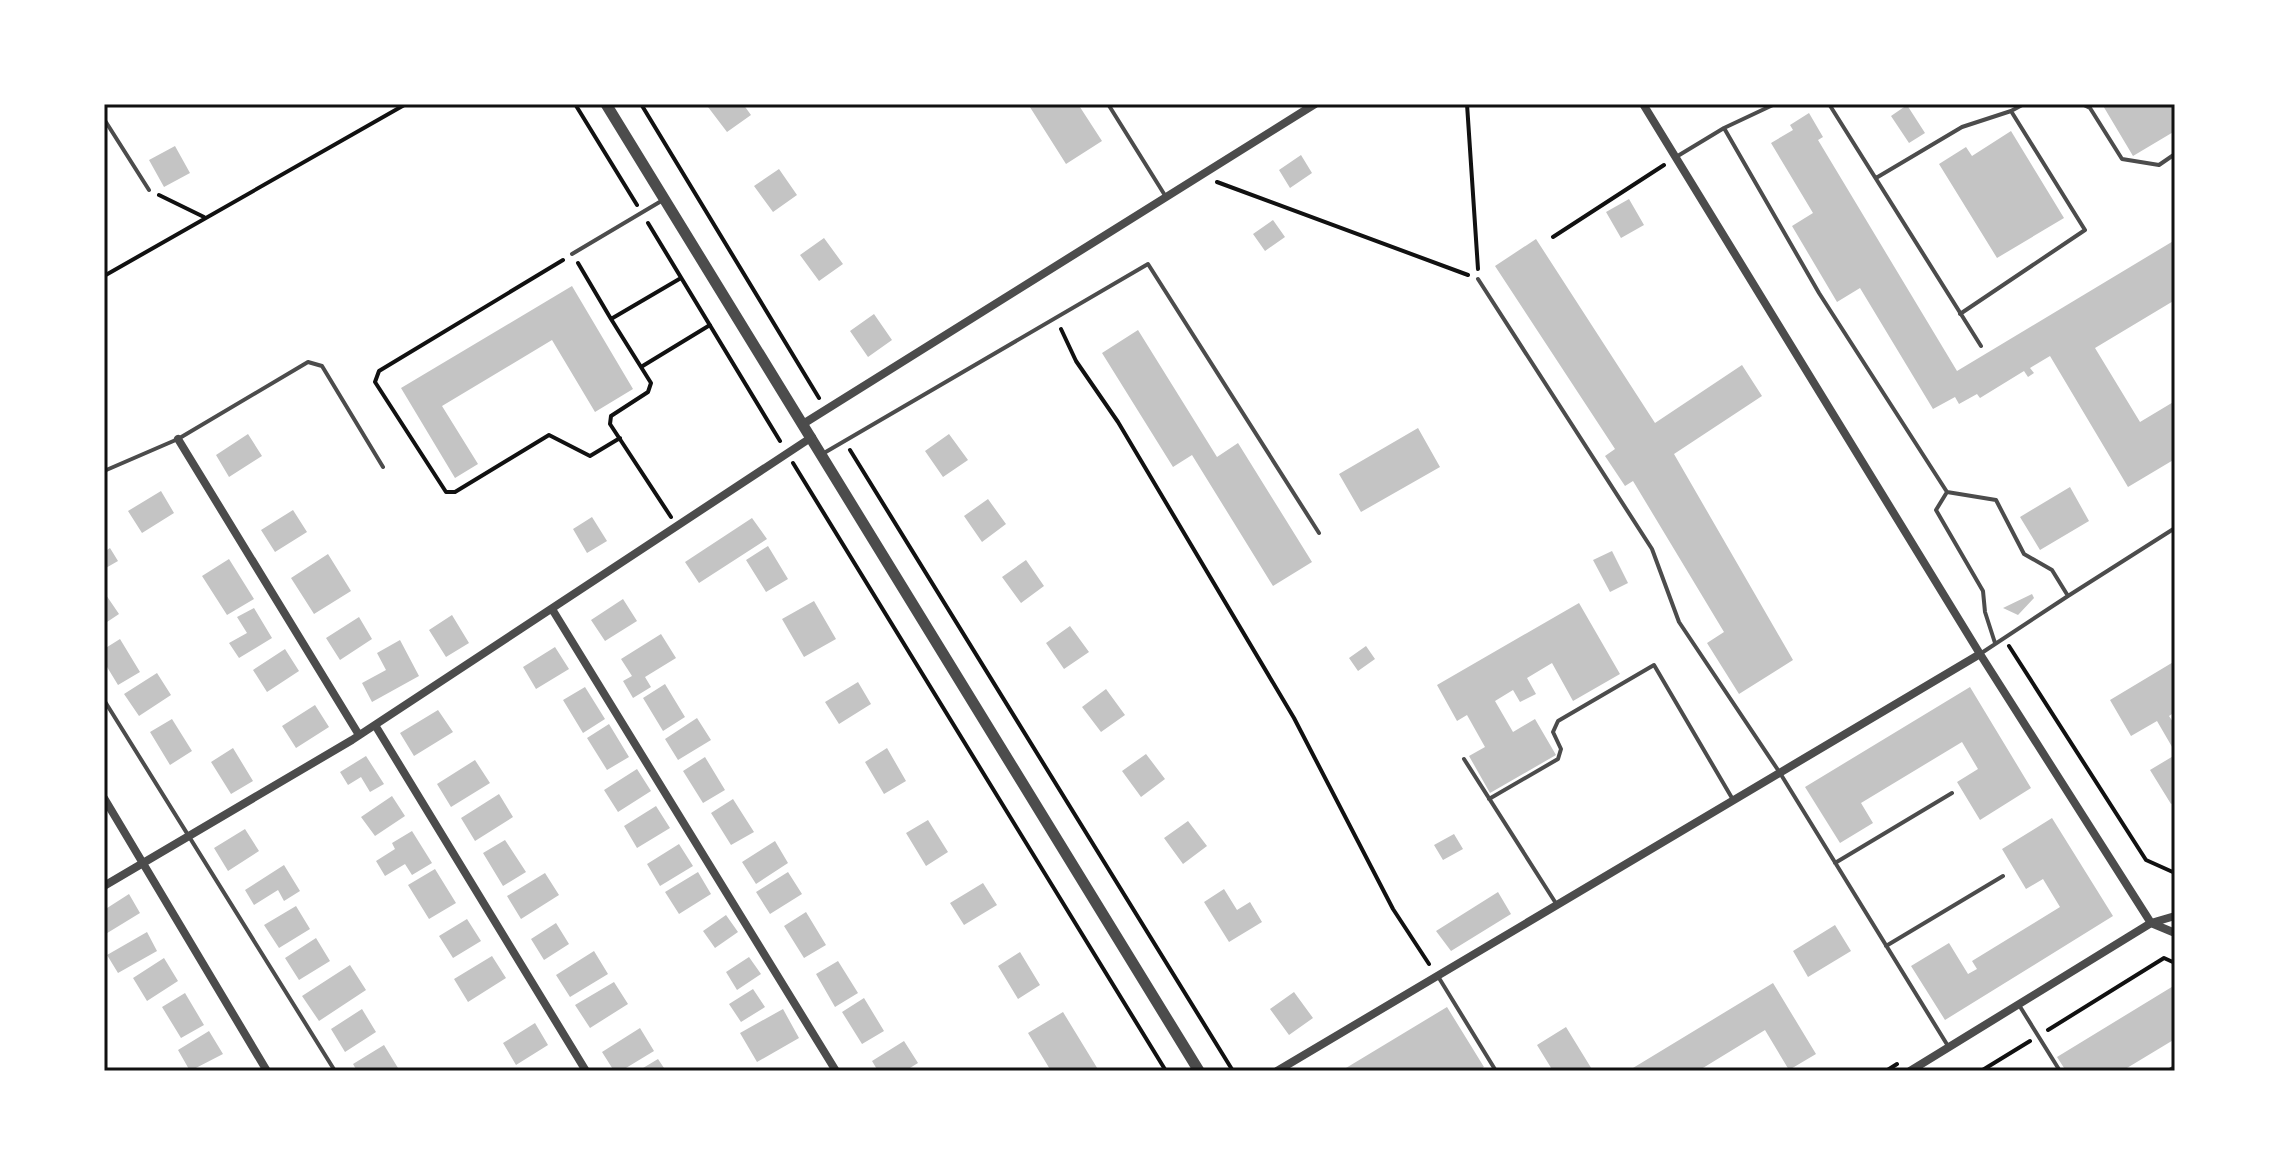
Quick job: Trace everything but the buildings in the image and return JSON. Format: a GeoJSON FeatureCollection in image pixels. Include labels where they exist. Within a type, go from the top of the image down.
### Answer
{"type":"FeatureCollection","features":[{"type":"Feature","properties":{"kind":"street"},"geometry":{"type":"LineString","coordinates":[[606,104],[1199,1071]]}},
{"type":"Feature","properties":{"kind":"street"},"geometry":{"type":"LineString","coordinates":[[803,424],[1315,104]]}},
{"type":"Feature","properties":{"kind":"street"},"geometry":{"type":"LineString","coordinates":[[1643,104],[1980,654],[2151,923],[2175,933]]}},
{"type":"Feature","properties":{"kind":"street"},"geometry":{"type":"LineString","coordinates":[[104,886],[375,725],[812,437]]}},
{"type":"Feature","properties":{"kind":"street"},"geometry":{"type":"LineString","coordinates":[[178,439],[359,735]]}},
{"type":"Feature","properties":{"kind":"street"},"geometry":{"type":"LineString","coordinates":[[552,609],[836,1071]]}},
{"type":"Feature","properties":{"kind":"street"},"geometry":{"type":"LineString","coordinates":[[1277,1071],[1980,654]]}},
{"type":"Feature","properties":{"kind":"street"},"geometry":{"type":"LineString","coordinates":[[375,725],[586,1071]]}},
{"type":"Feature","properties":{"kind":"street"},"geometry":{"type":"LineString","coordinates":[[104,798],[267,1071]]}},
{"type":"Feature","properties":{"kind":"street"},"geometry":{"type":"LineString","coordinates":[[1910,1071],[2151,923],[2175,916]]}},
{"type":"Feature","properties":{"kind":"lane"},"geometry":{"type":"LineString","coordinates":[[1108,104],[1166,197]]}},
{"type":"Feature","properties":{"kind":"lane"},"geometry":{"type":"LineString","coordinates":[[1676,157],[1724,128],[1775,104]]}},
{"type":"Feature","properties":{"kind":"lane"},"geometry":{"type":"LineString","coordinates":[[1829,104],[1981,346]]}},
{"type":"Feature","properties":{"kind":"lane"},"geometry":{"type":"LineString","coordinates":[[1876,178],[1962,127],[2024,104]]}},
{"type":"Feature","properties":{"kind":"lane"},"geometry":{"type":"LineString","coordinates":[[2082,104],[2090,108],[2122,159],[2159,165],[2175,154]]}},
{"type":"Feature","properties":{"kind":"lane"},"geometry":{"type":"LineString","coordinates":[[1960,314],[2085,230],[2011,111]]}},
{"type":"Feature","properties":{"kind":"lane"},"geometry":{"type":"LineString","coordinates":[[104,119],[149,190]]}},
{"type":"Feature","properties":{"kind":"lane"},"geometry":{"type":"LineString","coordinates":[[1724,128],[1819,293],[1947,492],[1996,500],[2024,554],[2052,570],[2068,596]]}},
{"type":"Feature","properties":{"kind":"lane"},"geometry":{"type":"LineString","coordinates":[[572,254],[664,199]]}},
{"type":"Feature","properties":{"kind":"lane"},"geometry":{"type":"LineString","coordinates":[[822,454],[1148,264],[1319,533]]}},
{"type":"Feature","properties":{"kind":"lane"},"geometry":{"type":"LineString","coordinates":[[1478,279],[1652,549],[1679,622],[1780,773],[1948,1047]]}},
{"type":"Feature","properties":{"kind":"lane"},"geometry":{"type":"LineString","coordinates":[[104,471],[178,439],[308,362],[322,366],[383,467]]}},
{"type":"Feature","properties":{"kind":"lane"},"geometry":{"type":"LineString","coordinates":[[1947,492],[1936,510],[1983,591],[1985,612],[1995,643]]}},
{"type":"Feature","properties":{"kind":"lane"},"geometry":{"type":"LineString","coordinates":[[1980,654],[2175,528]]}},
{"type":"Feature","properties":{"kind":"lane"},"geometry":{"type":"LineString","coordinates":[[1489,799],[1558,759],[1561,749],[1553,732],[1558,721],[1654,665],[1734,800]]}},
{"type":"Feature","properties":{"kind":"lane"},"geometry":{"type":"LineString","coordinates":[[104,700],[185,836],[335,1071]]}},
{"type":"Feature","properties":{"kind":"lane"},"geometry":{"type":"LineString","coordinates":[[1464,759],[1557,905]]}},
{"type":"Feature","properties":{"kind":"lane"},"geometry":{"type":"LineString","coordinates":[[1835,863],[1952,793]]}},
{"type":"Feature","properties":{"kind":"lane"},"geometry":{"type":"LineString","coordinates":[[1886,946],[2003,876]]}},
{"type":"Feature","properties":{"kind":"lane"},"geometry":{"type":"LineString","coordinates":[[1437,976],[1496,1071]]}},
{"type":"Feature","properties":{"kind":"lane"},"geometry":{"type":"LineString","coordinates":[[2018,1004],[2060,1071]]}},
{"type":"Feature","properties":{"kind":"lane"},"geometry":{"type":"LineString","coordinates":[[2168,1071],[2175,1067]]}},
{"type":"Feature","properties":{"kind":"path"},"geometry":{"type":"LineString","coordinates":[[104,276],[406,104]]}},
{"type":"Feature","properties":{"kind":"path"},"geometry":{"type":"LineString","coordinates":[[575,104],[1166,1071]]}},
{"type":"Feature","properties":{"kind":"path"},"geometry":{"type":"LineString","coordinates":[[641,104],[825,410]]}},
{"type":"Feature","properties":{"kind":"path"},"geometry":{"type":"LineString","coordinates":[[1200,176],[1478,279],[1467,104]]}},
{"type":"Feature","properties":{"kind":"path"},"geometry":{"type":"LineString","coordinates":[[1553,237],[1676,157]]}},
{"type":"Feature","properties":{"kind":"path"},"geometry":{"type":"LineString","coordinates":[[1665,164],[1673,178]]}},
{"type":"Feature","properties":{"kind":"path"},"geometry":{"type":"LineString","coordinates":[[149,190],[204,217]]}},
{"type":"Feature","properties":{"kind":"path"},"geometry":{"type":"LineString","coordinates":[[620,438],[590,456],[549,435],[455,492],[446,492],[375,382],[379,371],[572,254],[651,383],[648,392],[611,416],[610,424],[620,438],[677,525]]}},
{"type":"Feature","properties":{"kind":"path"},"geometry":{"type":"LineString","coordinates":[[611,319],[681,278]]}},
{"type":"Feature","properties":{"kind":"path"},"geometry":{"type":"LineString","coordinates":[[1056,318],[1076,361],[1118,422],[1294,718],[1393,909],[1437,976]]}},
{"type":"Feature","properties":{"kind":"path"},"geometry":{"type":"LineString","coordinates":[[641,367],[710,325]]}},
{"type":"Feature","properties":{"kind":"path"},"geometry":{"type":"LineString","coordinates":[[844,441],[1233,1071]]}},
{"type":"Feature","properties":{"kind":"path"},"geometry":{"type":"LineString","coordinates":[[2003,637],[2146,860],[2175,873]]}},
{"type":"Feature","properties":{"kind":"path"},"geometry":{"type":"LineString","coordinates":[[1981,1071],[2164,958],[2175,963]]}},
{"type":"Feature","properties":{"kind":"path"},"geometry":{"type":"LineString","coordinates":[[1886,1071],[1908,1057]]}}]}
